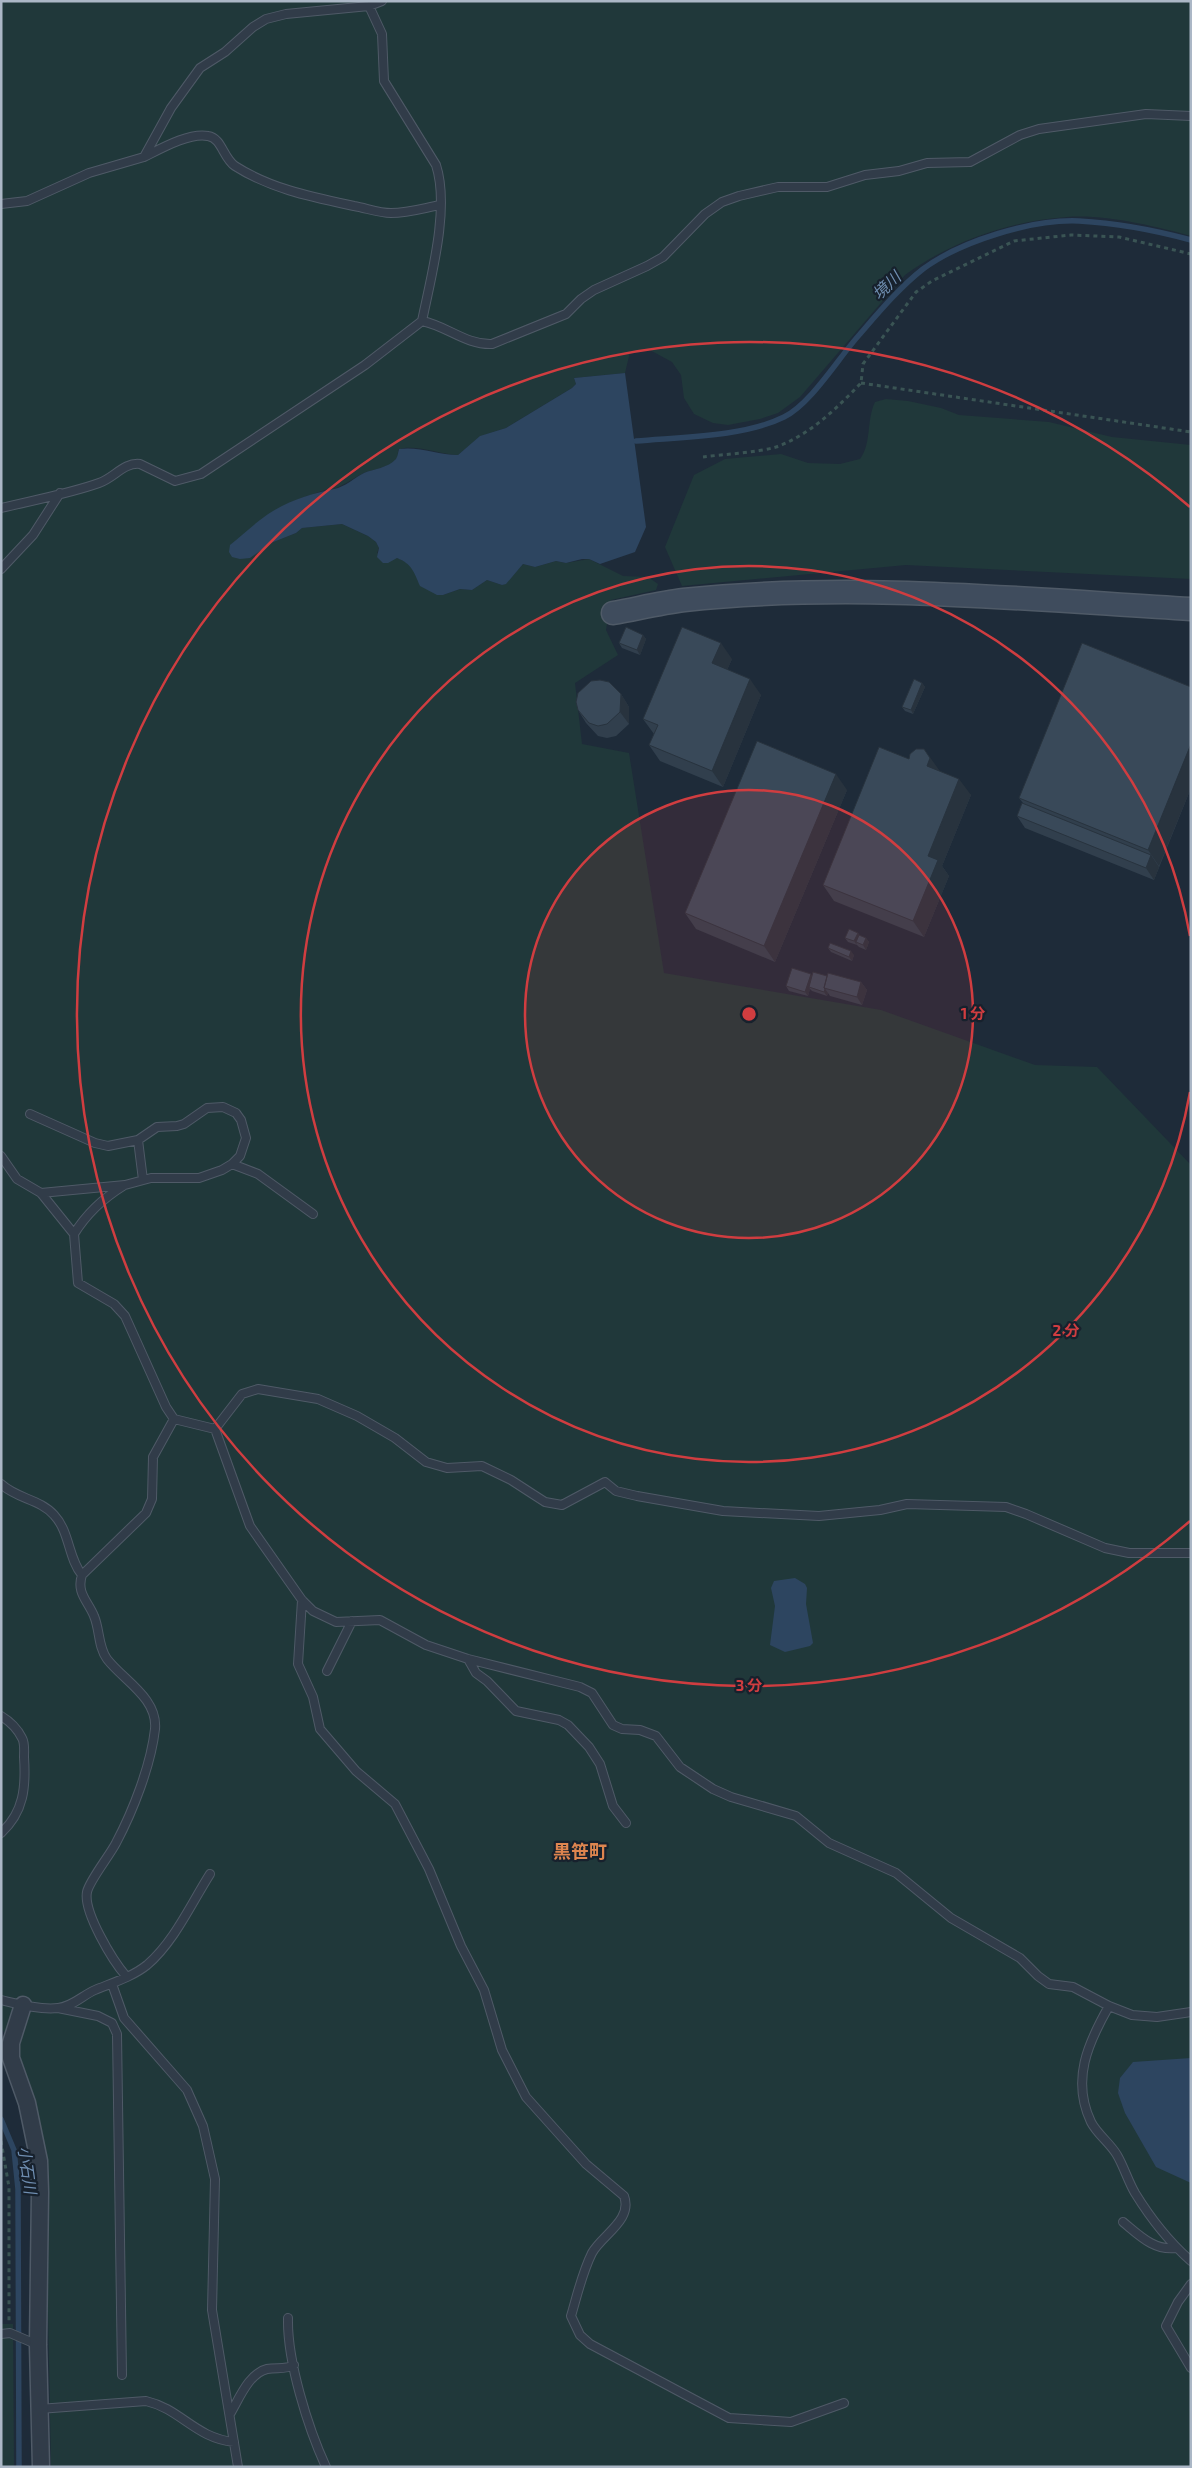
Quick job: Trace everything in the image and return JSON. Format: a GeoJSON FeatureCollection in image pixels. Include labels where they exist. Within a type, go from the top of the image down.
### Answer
{"type":"FeatureCollection","features":[{"type":"Feature","properties":{"kind":"street"},"geometry":{"type":"LineString","coordinates":[[613,613],[683,600],[794,592],[908,592],[1191,609]]}},
{"type":"Feature","properties":{"kind":"street"},"geometry":{"type":"LineString","coordinates":[[23,2005],[11,2043],[11,2058],[26,2103],[39,2160],[40,2192],[32,2342],[40,2409],[41,2467]]}},
{"type":"Feature","properties":{"kind":"lane"},"geometry":{"type":"LineString","coordinates":[[144,157],[171,108],[200,68],[225,52],[253,27],[266,19],[293,12],[369,6],[382,1]]}},
{"type":"Feature","properties":{"kind":"lane"},"geometry":{"type":"LineString","coordinates":[[1,508],[101,483],[134,463],[175,481],[201,474],[365,365],[422,321],[436,249],[440,179],[436,165],[384,80],[382,34],[369,6]]}},
{"type":"Feature","properties":{"kind":"lane"},"geometry":{"type":"LineString","coordinates":[[422,321],[438,324],[470,341],[480,344],[492,344],[566,314],[581,299],[594,290],[648,266],[663,256],[705,214],[722,202],[739,196],[778,187],[827,187],[865,176],[899,171],[928,163],[970,162],[1020,135],[1039,129],[1146,114],[1191,116]]}},
{"type":"Feature","properties":{"kind":"lane"},"geometry":{"type":"LineString","coordinates":[[1,204],[27,201],[89,173],[144,157],[175,142],[203,135],[211,136],[218,140],[224,155],[233,164],[253,176],[297,194],[390,213],[440,205]]}},
{"type":"Feature","properties":{"kind":"lane"},"geometry":{"type":"LineString","coordinates":[[1,569],[34,535],[60,493]]}},
{"type":"Feature","properties":{"kind":"lane"},"geometry":{"type":"LineString","coordinates":[[30,1114],[95,1143],[108,1146],[138,1140],[157,1127],[184,1124],[207,1108],[223,1107],[236,1114],[241,1120],[246,1138],[240,1156],[232,1164],[200,1178],[150,1178],[125,1185],[41,1193]]}},
{"type":"Feature","properties":{"kind":"lane"},"geometry":{"type":"LineString","coordinates":[[138,1140],[143,1180]]}},
{"type":"Feature","properties":{"kind":"lane"},"geometry":{"type":"LineString","coordinates":[[1,1156],[17,1179],[41,1193],[74,1234],[78,1283],[114,1304],[125,1316],[166,1408],[174,1420],[215,1429]]}},
{"type":"Feature","properties":{"kind":"lane"},"geometry":{"type":"LineString","coordinates":[[232,1164],[258,1174],[289,1194],[313,1214]]}},
{"type":"Feature","properties":{"kind":"lane"},"geometry":{"type":"LineString","coordinates":[[74,1234],[88,1214],[105,1198],[125,1185]]}},
{"type":"Feature","properties":{"kind":"lane"},"geometry":{"type":"LineString","coordinates":[[215,1429],[242,1394],[258,1389],[318,1399],[356,1416],[379,1429],[426,1462],[447,1468],[482,1466],[511,1480],[545,1502],[562,1505],[605,1482],[616,1490],[637,1496],[723,1511],[819,1516],[880,1510],[907,1504],[1006,1507],[1105,1548],[1129,1553],[1191,1552]]}},
{"type":"Feature","properties":{"kind":"lane"},"geometry":{"type":"LineString","coordinates":[[126,1976],[114,1962],[88,1907],[87,1891],[117,1843],[146,1771],[156,1727],[149,1703],[106,1659],[94,1616],[84,1601],[79,1584],[82,1575],[146,1514],[152,1499],[152,1457],[174,1420]]}},
{"type":"Feature","properties":{"kind":"lane"},"geometry":{"type":"LineString","coordinates":[[215,1429],[250,1526],[302,1600],[313,1611],[336,1622],[380,1620],[426,1645],[468,1659],[580,1687],[592,1693],[612,1725],[622,1729],[640,1730],[656,1736],[680,1767],[713,1789],[731,1797],[796,1816],[829,1844],[896,1873],[951,1918],[1020,1958],[1049,1984],[1073,1988],[1132,2015],[1157,2017],[1191,2012]]}},
{"type":"Feature","properties":{"kind":"lane"},"geometry":{"type":"LineString","coordinates":[[1,1484],[10,1492],[38,1503],[55,1516],[68,1542],[75,1566],[82,1575]]}},
{"type":"Feature","properties":{"kind":"lane"},"geometry":{"type":"LineString","coordinates":[[302,1600],[298,1664],[313,1697],[320,1730],[356,1771],[395,1804],[429,1869],[461,1946],[484,1990],[502,2050],[526,2097],[586,2164],[624,2196],[627,2204],[626,2211],[620,2221],[597,2244],[586,2268],[571,2316],[580,2335],[590,2344],[729,2418],[791,2422],[844,2402]]}},
{"type":"Feature","properties":{"kind":"lane"},"geometry":{"type":"LineString","coordinates":[[326,1672],[352,1622]]}},
{"type":"Feature","properties":{"kind":"lane"},"geometry":{"type":"LineString","coordinates":[[468,1659],[476,1673],[488,1681],[516,1711],[559,1720],[568,1725],[589,1747],[600,1764],[613,1806],[626,1823]]}},
{"type":"Feature","properties":{"kind":"lane"},"geometry":{"type":"LineString","coordinates":[[1,1716],[12,1722],[23,1740],[25,1766],[24,1798],[13,1819],[1,1833]]}},
{"type":"Feature","properties":{"kind":"lane"},"geometry":{"type":"LineString","coordinates":[[58,2008],[85,1998],[93,1990],[112,1984],[146,1966],[165,1946],[210,1874]]}},
{"type":"Feature","properties":{"kind":"lane"},"geometry":{"type":"LineString","coordinates":[[112,1984],[124,2018],[187,2090],[204,2126],[215,2179],[212,2310],[238,2467]]}},
{"type":"Feature","properties":{"kind":"lane"},"geometry":{"type":"LineString","coordinates":[[1,2000],[98,2016],[112,2023],[117,2034],[122,2375]]}},
{"type":"Feature","properties":{"kind":"lane"},"geometry":{"type":"LineString","coordinates":[[1109,2006],[1092,2038],[1084,2060],[1083,2100],[1092,2123],[1116,2153],[1134,2192],[1156,2226],[1191,2261]]}},
{"type":"Feature","properties":{"kind":"lane"},"geometry":{"type":"LineString","coordinates":[[1124,2222],[1156,2246],[1166,2249],[1176,2248]]}},
{"type":"Feature","properties":{"kind":"lane"},"geometry":{"type":"LineString","coordinates":[[1191,2284],[1178,2302],[1166,2326],[1191,2368]]}},
{"type":"Feature","properties":{"kind":"lane"},"geometry":{"type":"LineString","coordinates":[[288,2318],[288,2335],[294,2365],[313,2432],[326,2467]]}},
{"type":"Feature","properties":{"kind":"lane"},"geometry":{"type":"LineString","coordinates":[[7,2333],[32,2342]]}},
{"type":"Feature","properties":{"kind":"lane"},"geometry":{"type":"LineString","coordinates":[[230,2414],[254,2376],[263,2370],[286,2369],[294,2365]]}},
{"type":"Feature","properties":{"kind":"lane"},"geometry":{"type":"LineString","coordinates":[[40,2409],[146,2401],[163,2405],[203,2434],[218,2441],[234,2442]]}},
{"type":"Feature","properties":{"kind":"path"},"geometry":{"type":"LineString","coordinates":[[704,457],[776,447],[809,430],[834,410],[862,383],[863,364],[916,292],[932,281],[1014,241],[1071,235],[1119,237],[1191,254]]}},
{"type":"Feature","properties":{"kind":"path"},"geometry":{"type":"LineString","coordinates":[[862,383],[1191,432]]}},
{"type":"Feature","properties":{"kind":"path"},"geometry":{"type":"LineString","coordinates":[[1,2141],[9,2187],[7,2333]]}},
{"type":"Feature","properties":{"kind":"green space"},"geometry":{"type":"Polygon","coordinates":[[[1,1],[1191,1],[1191,236],[1162,228],[1113,219],[1067,217],[1045,219],[1003,228],[962,243],[942,252],[905,275],[800,397],[778,413],[760,419],[728,425],[713,423],[694,414],[684,398],[681,375],[672,362],[648,349],[630,352],[625,373],[574,378],[576,384],[572,388],[506,428],[481,436],[458,455],[404,448],[398,450],[395,461],[387,465],[363,473],[336,488],[326,489],[277,509],[264,519],[262,549],[271,543],[296,533],[302,528],[342,524],[368,536],[376,542],[379,548],[377,553],[392,559],[397,558],[405,561],[415,572],[418,581],[443,595],[460,589],[472,590],[487,580],[502,585],[523,564],[535,567],[556,561],[566,563],[589,559],[623,576],[648,577],[658,584],[656,590],[611,600],[606,630],[618,655],[575,683],[582,744],[629,753],[664,973],[881,1010],[1035,1065],[1097,1067],[1191,1165],[1191,2467],[51,2467],[45,2155],[23,2064],[3,2030],[1,2031],[1,1]]]}},
{"type":"Feature","properties":{"kind":"green space"},"geometry":{"type":"Polygon","coordinates":[[[886,399],[908,401],[941,408],[959,415],[1049,422],[1112,437],[1191,445],[1191,579],[906,565],[682,586],[665,547],[694,475],[725,459],[781,454],[808,463],[840,464],[860,459],[868,439],[872,409],[875,402],[886,399]]]}},
{"type":"Feature","properties":{"kind":"green space"},"geometry":{"type":"Polygon","coordinates":[[[1,2324],[13,2324],[14,2467],[1,2467],[1,2324]]]}},
{"type":"Feature","properties":{"kind":"water"},"geometry":{"type":"Polygon","coordinates":[[[625,373],[646,527],[635,552],[600,564],[589,559],[582,559],[566,563],[556,561],[535,567],[523,564],[506,584],[502,585],[487,580],[472,590],[460,589],[443,595],[437,595],[420,586],[414,573],[406,563],[397,558],[388,563],[383,563],[377,557],[379,548],[376,542],[368,536],[342,524],[302,528],[296,533],[271,543],[250,558],[240,559],[232,557],[229,552],[230,545],[273,511],[303,497],[338,488],[364,473],[389,464],[396,459],[399,449],[406,448],[458,455],[480,436],[506,428],[572,388],[576,384],[574,378],[625,373]]]}},
{"type":"Feature","properties":{"kind":"water"},"geometry":{"type":"Polygon","coordinates":[[[795,1578],[805,1584],[807,1588],[806,1604],[813,1643],[810,1646],[785,1652],[770,1645],[775,1606],[771,1588],[774,1581],[795,1578]]]}},
{"type":"Feature","properties":{"kind":"water"},"geometry":{"type":"Polygon","coordinates":[[[1191,2058],[1191,2183],[1156,2167],[1125,2113],[1118,2093],[1120,2078],[1133,2062],[1191,2058]]]}},
{"type":"Feature","properties":{"kind":"building"},"geometry":{"type":"Polygon","coordinates":[[[626,627],[643,635],[637,650],[619,643],[626,627]]]}},
{"type":"Feature","properties":{"kind":"building"},"geometry":{"type":"Polygon","coordinates":[[[682,627],[721,643],[712,663],[750,679],[712,771],[649,745],[658,725],[643,719],[682,627]]]}},
{"type":"Feature","properties":{"kind":"building"},"geometry":{"type":"Polygon","coordinates":[[[1082,643],[1191,687],[1191,744],[1148,850],[1019,798],[1082,643]]]}},
{"type":"Feature","properties":{"kind":"building"},"geometry":{"type":"Polygon","coordinates":[[[914,679],[922,683],[911,710],[902,707],[914,679]]]}},
{"type":"Feature","properties":{"kind":"building"},"geometry":{"type":"Polygon","coordinates":[[[591,681],[609,682],[621,694],[620,712],[607,724],[598,726],[589,723],[578,710],[576,702],[578,693],[591,681]]]}},
{"type":"Feature","properties":{"kind":"building"},"geometry":{"type":"Polygon","coordinates":[[[757,741],[836,774],[764,946],[685,913],[757,741]]]}},
{"type":"Feature","properties":{"kind":"building"},"geometry":{"type":"Polygon","coordinates":[[[879,747],[909,759],[910,754],[916,749],[924,749],[930,758],[927,766],[959,779],[928,856],[938,860],[913,921],[823,885],[879,747]]]}},
{"type":"Feature","properties":{"kind":"building"},"geometry":{"type":"Polygon","coordinates":[[[1022,803],[1151,855],[1146,868],[1017,816],[1022,803]]]}},
{"type":"Feature","properties":{"kind":"building"},"geometry":{"type":"Polygon","coordinates":[[[849,929],[858,933],[854,941],[845,938],[849,929]]]}},
{"type":"Feature","properties":{"kind":"building"},"geometry":{"type":"Polygon","coordinates":[[[859,935],[866,938],[863,945],[856,942],[859,935]]]}},
{"type":"Feature","properties":{"kind":"building"},"geometry":{"type":"Polygon","coordinates":[[[830,943],[851,951],[849,957],[828,948],[830,943]]]}},
{"type":"Feature","properties":{"kind":"building"},"geometry":{"type":"Polygon","coordinates":[[[792,968],[811,974],[805,992],[786,986],[792,968]]]}},
{"type":"Feature","properties":{"kind":"building"},"geometry":{"type":"Polygon","coordinates":[[[813,972],[827,976],[824,992],[809,987],[813,972]]]}},
{"type":"Feature","properties":{"kind":"building"},"geometry":{"type":"Polygon","coordinates":[[[828,973],[861,982],[857,997],[824,988],[828,973]]]}},
{"type":"Feature","properties":{"kind":"waterway","name":"境川"},"geometry":{"type":"LineString","coordinates":[[636,441],[712,435],[750,429],[784,417],[804,402],[860,334],[906,284],[923,269],[939,259],[977,241],[1019,228],[1060,221],[1107,223],[1191,240]]}},
{"type":"Feature","properties":{"kind":"waterway","name":"小石川"},"geometry":{"type":"LineString","coordinates":[[1,2119],[14,2150],[18,2189],[19,2467]]}},
{"type":"Feature","properties":{"kind":"district","name":"黒笹町"},"geometry":{"type":"Point","coordinates":[580,1851]}}]}
